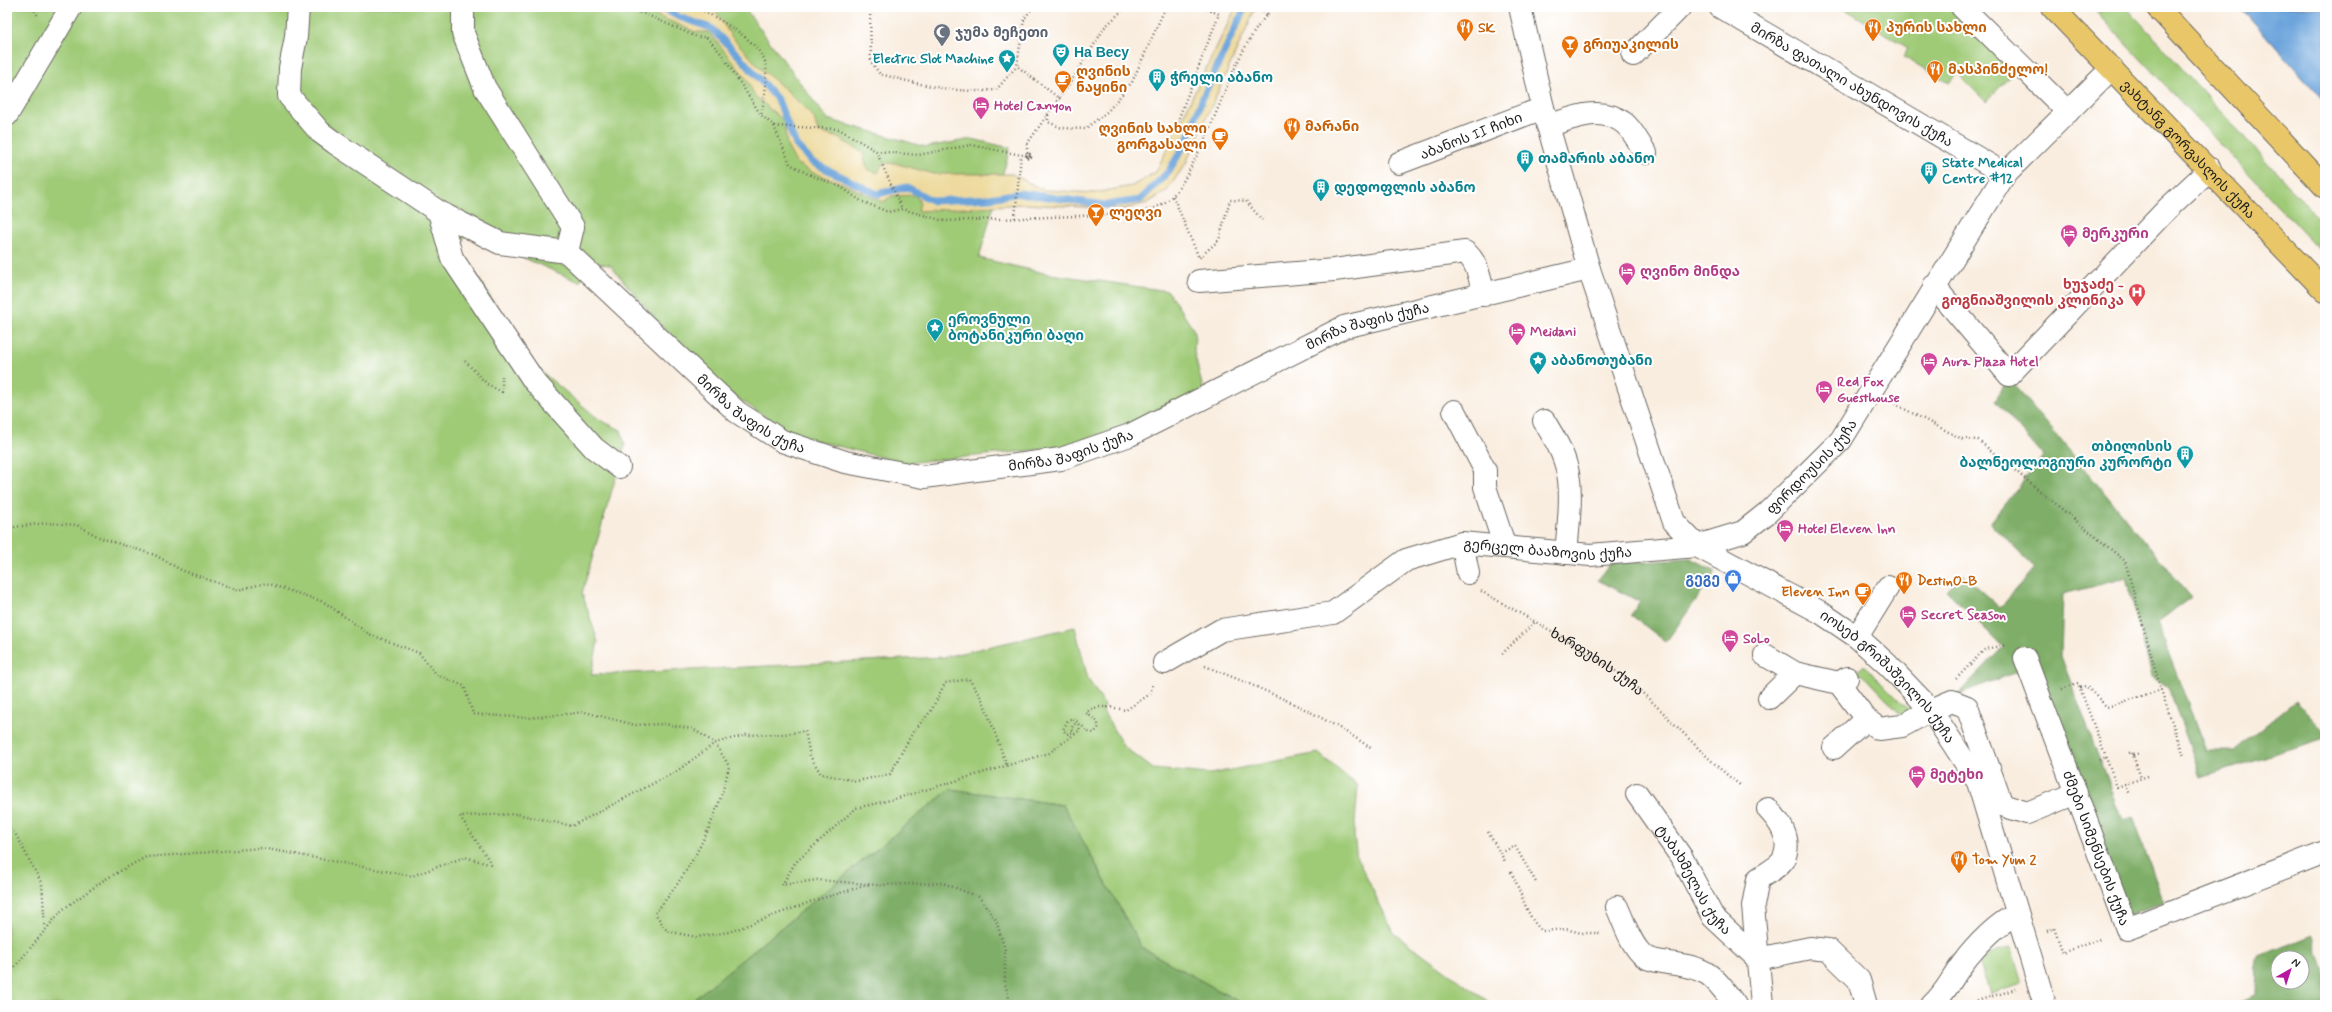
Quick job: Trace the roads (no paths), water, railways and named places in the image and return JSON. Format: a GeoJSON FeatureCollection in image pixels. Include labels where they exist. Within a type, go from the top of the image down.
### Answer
{"type":"FeatureCollection","features":[{"type":"Feature","properties":{"kind":"highway","name":"ვახტანგ გორგასლის ქუჩა"},"geometry":{"type":"LineString","coordinates":[[2052,7],[2325,291]]}},
{"type":"Feature","properties":{"kind":"highway"},"geometry":{"type":"LineString","coordinates":[[2156,7],[2325,187]]}},
{"type":"Feature","properties":{"kind":"street"},"geometry":{"type":"LineString","coordinates":[[7,115],[71,7]]}},
{"type":"Feature","properties":{"kind":"street"},"geometry":{"type":"LineString","coordinates":[[298,7],[296,37],[290,68],[289,96],[320,132],[439,212],[500,243],[567,252],[573,227],[485,88],[463,33],[463,7]]}},
{"type":"Feature","properties":{"kind":"street","name":"იოსებ გრიშაშვილის ქუჩა"},"geometry":{"type":"LineString","coordinates":[[1520,7],[1545,117],[1589,269],[1674,522],[1697,546],[1820,612],[1857,637],[1888,665],[1931,710],[1978,782],[2045,1005]]}},
{"type":"Feature","properties":{"kind":"street"},"geometry":{"type":"LineString","coordinates":[[1633,55],[1680,7]]}},
{"type":"Feature","properties":{"kind":"street","name":"მირზა ფათალი ახუნდოვის ქუჩა"},"geometry":{"type":"LineString","coordinates":[[1720,7],[2005,174]]}},
{"type":"Feature","properties":{"kind":"street"},"geometry":{"type":"LineString","coordinates":[[1962,7],[2068,112]]}},
{"type":"Feature","properties":{"kind":"street","name":"ფირდოუსის ქუჩა"},"geometry":{"type":"LineString","coordinates":[[1697,546],[1743,532],[1766,514],[1840,440],[1934,286],[2005,174],[2112,68]]}},
{"type":"Feature","properties":{"kind":"street","name":"აბანოს II ჩიხი"},"geometry":{"type":"LineString","coordinates":[[1399,163],[1545,117],[1582,115],[1609,114],[1625,124],[1646,153]]}},
{"type":"Feature","properties":{"kind":"street"},"geometry":{"type":"LineString","coordinates":[[1934,286],[2009,375],[2168,208],[2210,170]]}},
{"type":"Feature","properties":{"kind":"street"},"geometry":{"type":"LineString","coordinates":[[439,212],[452,258],[534,381],[594,448],[619,467]]}},
{"type":"Feature","properties":{"kind":"street","name":"მირზა შაფის ქუჩა"},"geometry":{"type":"LineString","coordinates":[[567,252],[737,412],[782,441],[845,462],[924,477],[1061,459],[1130,435],[1344,327],[1589,269]]}},
{"type":"Feature","properties":{"kind":"street"},"geometry":{"type":"LineString","coordinates":[[1199,281],[1334,270],[1465,252],[1471,257],[1476,267],[1484,295]]}},
{"type":"Feature","properties":{"kind":"street"},"geometry":{"type":"LineString","coordinates":[[1454,411],[1485,470],[1486,487],[1505,547]]}},
{"type":"Feature","properties":{"kind":"street"},"geometry":{"type":"LineString","coordinates":[[1544,421],[1558,446],[1568,470],[1569,513],[1566,553]]}},
{"type":"Feature","properties":{"kind":"street"},"geometry":{"type":"LineString","coordinates":[[1462,543],[1468,573]]}},
{"type":"Feature","properties":{"kind":"street","name":"გერცელ ბააზოვის ქუჩა"},"geometry":{"type":"LineString","coordinates":[[1164,663],[1221,630],[1333,613],[1406,560],[1462,543],[1590,555],[1697,546]]}},
{"type":"Feature","properties":{"kind":"street"},"geometry":{"type":"LineString","coordinates":[[1857,637],[1888,587]]}},
{"type":"Feature","properties":{"kind":"street"},"geometry":{"type":"LineString","coordinates":[[1765,655],[1796,673],[1843,680],[1866,719],[1879,729],[1902,726],[1931,710],[1952,701],[1967,707],[2002,805],[2027,813],[2076,793]]}},
{"type":"Feature","properties":{"kind":"street","name":"ძმები სიმენსების ქუჩა"},"geometry":{"type":"LineString","coordinates":[[2025,658],[2127,929],[2325,852]]}},
{"type":"Feature","properties":{"kind":"street"},"geometry":{"type":"LineString","coordinates":[[1769,698],[1796,673]]}},
{"type":"Feature","properties":{"kind":"street"},"geometry":{"type":"LineString","coordinates":[[1834,748],[1866,719]]}},
{"type":"Feature","properties":{"kind":"street","name":"ტაბახმელას ქუჩა"},"geometry":{"type":"LineString","coordinates":[[1637,794],[1682,858],[1713,917],[1758,959]]}},
{"type":"Feature","properties":{"kind":"street"},"geometry":{"type":"LineString","coordinates":[[1762,1005],[1753,906],[1758,879],[1782,860],[1787,843],[1781,823],[1768,810]]}},
{"type":"Feature","properties":{"kind":"street"},"geometry":{"type":"LineString","coordinates":[[1932,1005],[1947,990],[1963,962],[2006,918],[2017,914]]}},
{"type":"Feature","properties":{"kind":"street"},"geometry":{"type":"LineString","coordinates":[[1621,916],[1644,956],[1653,960],[1690,966],[1707,972],[1718,982],[1735,1005]]}},
{"type":"Feature","properties":{"kind":"street"},"geometry":{"type":"LineString","coordinates":[[1758,959],[1810,948],[1828,950],[1859,980],[1866,1005]]}},
{"type":"Feature","properties":{"kind":"water"},"geometry":{"type":"Polygon","coordinates":[[[2240,7],[2325,7],[2325,102],[2240,7]]]}},
{"type":"Feature","properties":{"kind":"waterway"},"geometry":{"type":"LineString","coordinates":[[660,7],[679,17],[711,28],[741,58],[778,100],[796,145],[812,162],[877,194],[907,187],[933,201],[990,198],[1020,193],[1105,205],[1140,200],[1168,172],[1186,143],[1203,97],[1245,7]]}},
{"type":"Feature","properties":{"kind":"place","name":"SK"},"geometry":{"type":"Point","coordinates":[1465,42]}},
{"type":"Feature","properties":{"kind":"place","name":"პურის სახლი"},"geometry":{"type":"Point","coordinates":[1873,42]}},
{"type":"Feature","properties":{"kind":"place","name":"ჯუმა მეჩეთი"},"geometry":{"type":"Point","coordinates":[942,47]}},
{"type":"Feature","properties":{"kind":"place","name":"გრიუაკილის"},"geometry":{"type":"Point","coordinates":[1570,59]}},
{"type":"Feature","properties":{"kind":"place","name":"На Весу"},"geometry":{"type":"Point","coordinates":[1061,67]}},
{"type":"Feature","properties":{"kind":"place","name":"Electric Slot Machine"},"geometry":{"type":"Point","coordinates":[1007,73]}},
{"type":"Feature","properties":{"kind":"place","name":"მასპინძელო!"},"geometry":{"type":"Point","coordinates":[1935,84]}},
{"type":"Feature","properties":{"kind":"place","name":"ჭრელი აბანო"},"geometry":{"type":"Point","coordinates":[1157,92]}},
{"type":"Feature","properties":{"kind":"place","name":"ღვინის ნაყინი"},"geometry":{"type":"Point","coordinates":[1063,94]}},
{"type":"Feature","properties":{"kind":"place","name":"Hotel Canyon"},"geometry":{"type":"Point","coordinates":[981,120]}},
{"type":"Feature","properties":{"kind":"place","name":"მარანი"},"geometry":{"type":"Point","coordinates":[1292,141]}},
{"type":"Feature","properties":{"kind":"place","name":"ღვინის სახლი გორგასალი"},"geometry":{"type":"Point","coordinates":[1220,151]}},
{"type":"Feature","properties":{"kind":"place","name":"თამარის აბანო"},"geometry":{"type":"Point","coordinates":[1525,173]}},
{"type":"Feature","properties":{"kind":"place","name":"State Medical Centre #12"},"geometry":{"type":"Point","coordinates":[1929,185]}},
{"type":"Feature","properties":{"kind":"place","name":"დედოფლის აბანო"},"geometry":{"type":"Point","coordinates":[1321,202]}},
{"type":"Feature","properties":{"kind":"place","name":"ლეღვი"},"geometry":{"type":"Point","coordinates":[1096,227]}},
{"type":"Feature","properties":{"kind":"place","name":"მერკური"},"geometry":{"type":"Point","coordinates":[2069,248]}},
{"type":"Feature","properties":{"kind":"place","name":"ღვინო მინდა"},"geometry":{"type":"Point","coordinates":[1627,286]}},
{"type":"Feature","properties":{"kind":"place","name":"ხუჯაძე - გოგნიაშვილის კლინიკა"},"geometry":{"type":"Point","coordinates":[2137,307]}},
{"type":"Feature","properties":{"kind":"place","name":"ეროვნული ბოტანიკური ბაღი"},"geometry":{"type":"Point","coordinates":[935,342]}},
{"type":"Feature","properties":{"kind":"place","name":"Meidani"},"geometry":{"type":"Point","coordinates":[1517,346]}},
{"type":"Feature","properties":{"kind":"place","name":"აბანოთუბანი"},"geometry":{"type":"Point","coordinates":[1538,375]}},
{"type":"Feature","properties":{"kind":"place","name":"Aura Plaza Hotel"},"geometry":{"type":"Point","coordinates":[1929,376]}},
{"type":"Feature","properties":{"kind":"place","name":"Red Fox Guesthouse"},"geometry":{"type":"Point","coordinates":[1824,404]}},
{"type":"Feature","properties":{"kind":"place","name":"თბილისის ბალნეოლოგიური კურორტი"},"geometry":{"type":"Point","coordinates":[2185,469]}},
{"type":"Feature","properties":{"kind":"place","name":"Hotel Eleven Inn"},"geometry":{"type":"Point","coordinates":[1785,543]}},
{"type":"Feature","properties":{"kind":"place","name":"გეგე"},"geometry":{"type":"Point","coordinates":[1733,593]}},
{"type":"Feature","properties":{"kind":"place","name":"DestinO-B"},"geometry":{"type":"Point","coordinates":[1904,595]}},
{"type":"Feature","properties":{"kind":"place","name":"Eleven Inn"},"geometry":{"type":"Point","coordinates":[1863,606]}},
{"type":"Feature","properties":{"kind":"place","name":"Secret Season"},"geometry":{"type":"Point","coordinates":[1908,629]}},
{"type":"Feature","properties":{"kind":"place","name":"SoLo"},"geometry":{"type":"Point","coordinates":[1730,653]}},
{"type":"Feature","properties":{"kind":"place","name":"მეტეხი"},"geometry":{"type":"Point","coordinates":[1917,789]}},
{"type":"Feature","properties":{"kind":"place","name":"Tom Yum 2"},"geometry":{"type":"Point","coordinates":[1959,874]}}]}
